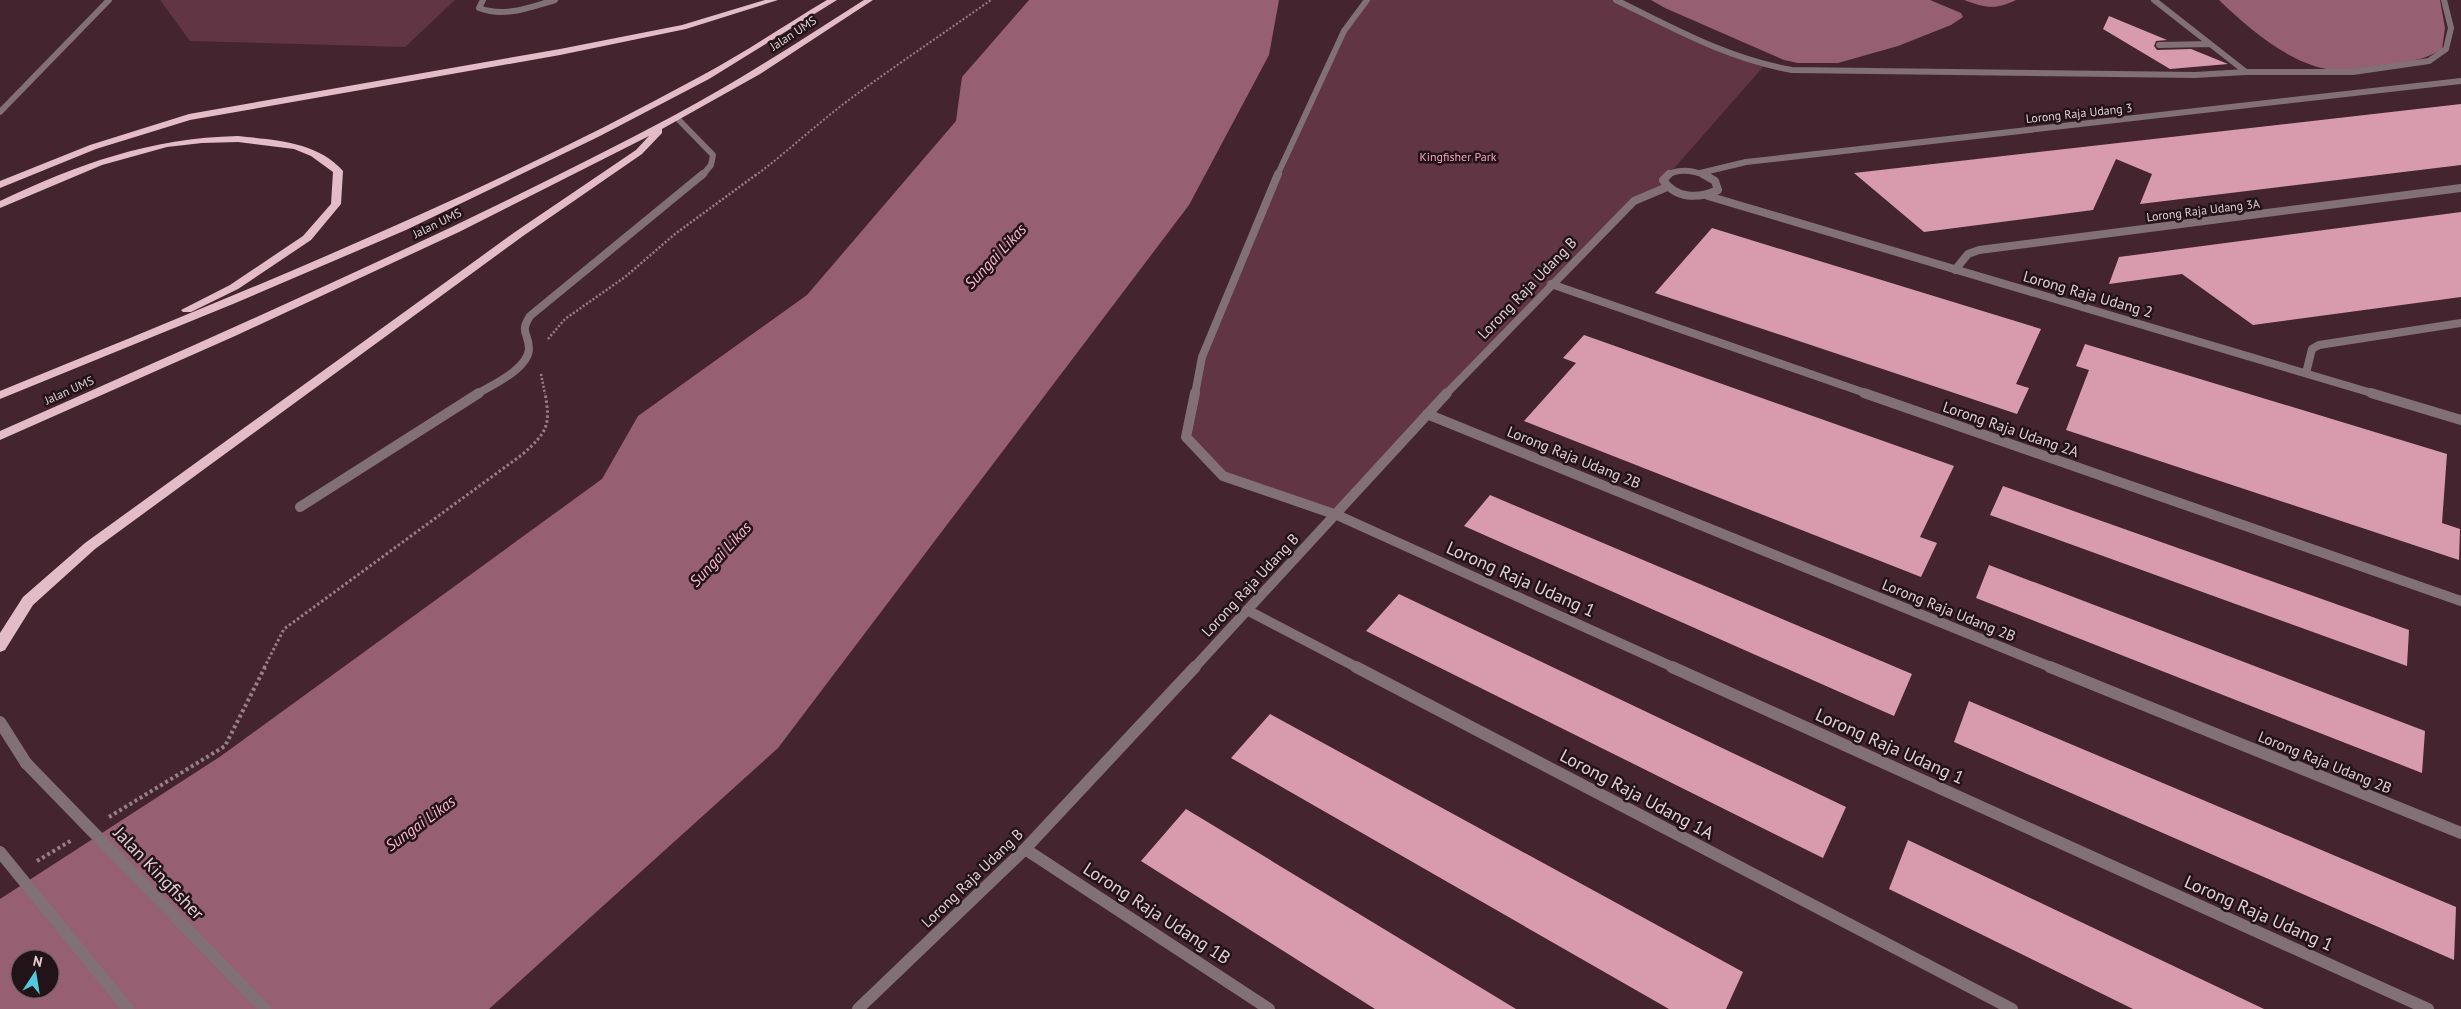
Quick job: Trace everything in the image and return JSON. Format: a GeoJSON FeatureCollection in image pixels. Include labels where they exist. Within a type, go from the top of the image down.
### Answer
{"type":"FeatureCollection","features":[{"type":"Feature","properties":{"kind":"highway"},"geometry":{"type":"LineString","coordinates":[[0,185],[47,163],[135,131],[189,117],[560,52],[683,27],[774,0]]}},
{"type":"Feature","properties":{"kind":"highway","name":"Jalan UMS"},"geometry":{"type":"LineString","coordinates":[[0,395],[354,250],[419,220],[595,135],[689,86],[833,0]]}},
{"type":"Feature","properties":{"kind":"highway","name":"Jalan UMS"},"geometry":{"type":"LineString","coordinates":[[0,436],[413,250],[662,126],[757,72],[869,0]]}},
{"type":"Feature","properties":{"kind":"highway"},"geometry":{"type":"LineString","coordinates":[[0,646],[28,601],[90,546],[519,234],[638,152],[654,138],[662,126]]}},
{"type":"Feature","properties":{"kind":"highway"},"geometry":{"type":"LineString","coordinates":[[0,205],[97,164],[160,146],[211,139],[257,140],[305,149],[338,171],[336,204],[307,238],[234,287],[64,368]]}},
{"type":"Feature","properties":{"kind":"street"},"geometry":{"type":"LineString","coordinates":[[0,112],[109,0]]}},
{"type":"Feature","properties":{"kind":"street"},"geometry":{"type":"LineString","coordinates":[[483,0],[479,8],[485,12],[500,13],[555,0]]}},
{"type":"Feature","properties":{"kind":"street","name":"Lorong Raja Udang 1"},"geometry":{"type":"LineString","coordinates":[[1367,0],[1344,30],[1261,210],[1202,356],[1186,437],[1223,476],[1337,514],[2428,1009]]}},
{"type":"Feature","properties":{"kind":"street"},"geometry":{"type":"LineString","coordinates":[[1616,0],[1684,34],[1764,67],[1792,70],[2195,75],[2246,72],[2353,72],[2429,61],[2446,50],[2451,28],[2444,0]]}},
{"type":"Feature","properties":{"kind":"street"},"geometry":{"type":"LineString","coordinates":[[2154,0],[2246,72]]}},
{"type":"Feature","properties":{"kind":"street"},"geometry":{"type":"LineString","coordinates":[[2159,45],[2210,44]]}},
{"type":"Feature","properties":{"kind":"street","name":"Lorong Raja Udang 3"},"geometry":{"type":"LineString","coordinates":[[1667,187],[1663,180],[1670,173],[1683,171],[1700,173],[1746,162],[2461,81]]}},
{"type":"Feature","properties":{"kind":"street"},"geometry":{"type":"LineString","coordinates":[[300,507],[523,365],[530,354],[530,344],[523,334],[523,326],[530,316],[699,179],[712,165],[713,155],[677,118]]}},
{"type":"Feature","properties":{"kind":"street"},"geometry":{"type":"LineString","coordinates":[[1700,173],[1715,180],[1718,190],[1708,196]]}},
{"type":"Feature","properties":{"kind":"street","name":"Lorong Raja Udang B"},"geometry":{"type":"LineString","coordinates":[[858,1009],[1025,849],[1337,514],[1427,414],[1551,284],[1634,201],[1667,187]]}},
{"type":"Feature","properties":{"kind":"street","name":"Lorong Raja Udang 2"},"geometry":{"type":"LineString","coordinates":[[1667,187],[1678,194],[1693,197],[1708,196],[2306,372],[2461,420]]}},
{"type":"Feature","properties":{"kind":"street","name":"Lorong Raja Udang 3A"},"geometry":{"type":"LineString","coordinates":[[1956,270],[1968,254],[1979,250],[2461,188]]}},
{"type":"Feature","properties":{"kind":"street","name":"Lorong Raja Udang 2A"},"geometry":{"type":"LineString","coordinates":[[1551,284],[2461,601]]}},
{"type":"Feature","properties":{"kind":"street"},"geometry":{"type":"LineString","coordinates":[[2306,372],[2312,349],[2319,345],[2461,323]]}},
{"type":"Feature","properties":{"kind":"street","name":"Lorong Raja Udang 2B"},"geometry":{"type":"LineString","coordinates":[[1427,414],[2461,833]]}},
{"type":"Feature","properties":{"kind":"street","name":"Lorong Raja Udang 1A"},"geometry":{"type":"LineString","coordinates":[[1247,610],[2012,1009]]}},
{"type":"Feature","properties":{"kind":"street","name":"Jalan Kingfisher"},"geometry":{"type":"LineString","coordinates":[[0,722],[26,763],[265,1009]]}},
{"type":"Feature","properties":{"kind":"street","name":"Lorong Raja Udang 1B"},"geometry":{"type":"LineString","coordinates":[[1025,849],[1269,1009]]}},
{"type":"Feature","properties":{"kind":"street"},"geometry":{"type":"LineString","coordinates":[[0,852],[128,1009]]}},
{"type":"Feature","properties":{"kind":"path"},"geometry":{"type":"LineString","coordinates":[[546,346],[548,337],[566,319],[625,277],[675,234],[794,147],[801,137],[852,98],[991,0]]}},
{"type":"Feature","properties":{"kind":"path"},"geometry":{"type":"LineString","coordinates":[[108,818],[226,746],[284,630],[522,454],[542,436],[549,415],[540,371]]}},
{"type":"Feature","properties":{"kind":"path"},"geometry":{"type":"LineString","coordinates":[[33,863],[75,838]]}},
{"type":"Feature","properties":{"kind":"green space"},"geometry":{"type":"Polygon","coordinates":[[[160,0],[455,0],[405,47],[190,41],[160,0]]]}},
{"type":"Feature","properties":{"kind":"green space","name":"Kingfisher Park"},"geometry":{"type":"Polygon","coordinates":[[[1367,0],[1616,0],[1763,67],[1670,173],[1667,187],[1634,201],[1337,515],[1223,476],[1186,437],[1202,357],[1344,31],[1367,0]]]}},
{"type":"Feature","properties":{"kind":"water","name":"Sungai Likas"},"geometry":{"type":"Polygon","coordinates":[[[1029,0],[1279,0],[1269,55],[1189,205],[778,748],[489,1009],[0,1009],[0,899],[221,756],[602,479],[638,416],[807,295],[956,121],[962,77],[1029,0]]]}},
{"type":"Feature","properties":{"kind":"water"},"geometry":{"type":"Polygon","coordinates":[[[1651,0],[1930,0],[1961,13],[1963,17],[1951,25],[1898,46],[1838,63],[1798,63],[1784,60],[1665,8],[1651,0]]]}},
{"type":"Feature","properties":{"kind":"water"},"geometry":{"type":"Polygon","coordinates":[[[1964,0],[2016,0],[1996,7],[1990,7],[1964,0]]]}},
{"type":"Feature","properties":{"kind":"water"},"geometry":{"type":"Polygon","coordinates":[[[2219,0],[2440,0],[2445,28],[2442,49],[2421,59],[2408,62],[2356,69],[2327,69],[2297,59],[2268,42],[2219,0]]]}},
{"type":"Feature","properties":{"kind":"building"},"geometry":{"type":"Polygon","coordinates":[[[2109,16],[2167,40],[2156,41],[2154,46],[2157,50],[2191,49],[2228,64],[2170,69],[2103,29],[2109,16]]]}},
{"type":"Feature","properties":{"kind":"building"},"geometry":{"type":"Polygon","coordinates":[[[2461,104],[2461,165],[2140,204],[2152,174],[2116,159],[2093,210],[1924,232],[1854,173],[2461,104]]]}},
{"type":"Feature","properties":{"kind":"building"},"geometry":{"type":"Polygon","coordinates":[[[2461,212],[2461,297],[2253,325],[2182,274],[2109,284],[2119,257],[2461,212]]]}},
{"type":"Feature","properties":{"kind":"building"},"geometry":{"type":"Polygon","coordinates":[[[1712,228],[2041,329],[2016,384],[2029,388],[2017,414],[1655,293],[1712,228]]]}},
{"type":"Feature","properties":{"kind":"building"},"geometry":{"type":"Polygon","coordinates":[[[1584,335],[1954,466],[1920,537],[1937,543],[1921,577],[1524,421],[1576,363],[1563,358],[1584,335]]]}},
{"type":"Feature","properties":{"kind":"building"},"geometry":{"type":"Polygon","coordinates":[[[2085,344],[2447,454],[2442,523],[2460,529],[2459,560],[2066,430],[2089,370],[2076,366],[2085,344]]]}},
{"type":"Feature","properties":{"kind":"building"},"geometry":{"type":"Polygon","coordinates":[[[2003,486],[2409,630],[2407,666],[1990,515],[2003,486]]]}},
{"type":"Feature","properties":{"kind":"building"},"geometry":{"type":"Polygon","coordinates":[[[1490,495],[1912,674],[1894,716],[1464,526],[1490,495]]]}},
{"type":"Feature","properties":{"kind":"building"},"geometry":{"type":"Polygon","coordinates":[[[1989,565],[2425,731],[2422,773],[1976,598],[1989,565]]]}},
{"type":"Feature","properties":{"kind":"building"},"geometry":{"type":"Polygon","coordinates":[[[1399,594],[1846,807],[1823,858],[1366,631],[1399,594]]]}},
{"type":"Feature","properties":{"kind":"building"},"geometry":{"type":"Polygon","coordinates":[[[1969,701],[2456,907],[2454,960],[1954,742],[1969,701]]]}},
{"type":"Feature","properties":{"kind":"building"},"geometry":{"type":"Polygon","coordinates":[[[1270,714],[1743,972],[1726,1009],[1669,1009],[1231,758],[1270,714]]]}},
{"type":"Feature","properties":{"kind":"building"},"geometry":{"type":"Polygon","coordinates":[[[1186,809],[1516,1009],[1375,1009],[1141,861],[1186,809]]]}},
{"type":"Feature","properties":{"kind":"building"},"geometry":{"type":"Polygon","coordinates":[[[1908,840],[2264,1009],[2133,1009],[1889,889],[1908,840]]]}}]}
